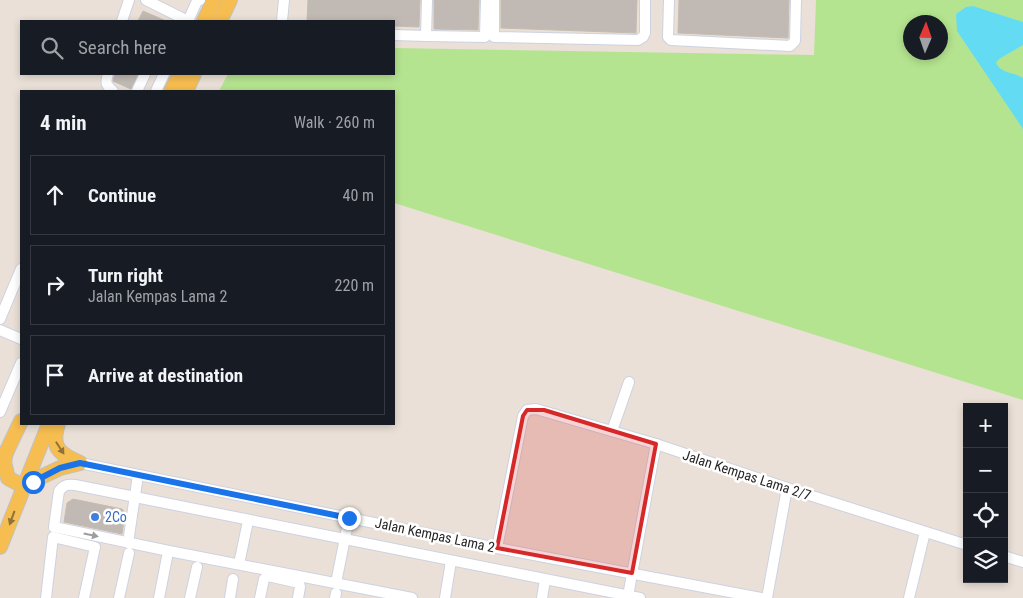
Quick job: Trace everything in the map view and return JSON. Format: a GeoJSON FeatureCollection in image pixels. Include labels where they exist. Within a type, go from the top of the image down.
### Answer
{"type":"FeatureCollection","features":[{"type":"Feature","properties":{"kind":"main road"},"geometry":{"type":"LineString","coordinates":[[204,20],[214,0]]}},
{"type":"Feature","properties":{"kind":"main road"},"geometry":{"type":"LineString","coordinates":[[220,20],[230,0]]}},
{"type":"Feature","properties":{"kind":"main road"},"geometry":{"type":"LineString","coordinates":[[172,90],[180,75]]}},
{"type":"Feature","properties":{"kind":"main road"},"geometry":{"type":"LineString","coordinates":[[186,90],[194,75]]}},
{"type":"Feature","properties":{"kind":"main road"},"geometry":{"type":"LineString","coordinates":[[20,423],[3,458],[8,478],[24,485],[60,468],[80,463]]}},
{"type":"Feature","properties":{"kind":"main road"},"geometry":{"type":"LineString","coordinates":[[0,547],[10,526],[24,485],[49,425]]}},
{"type":"Feature","properties":{"kind":"main road"},"geometry":{"type":"LineString","coordinates":[[58,425],[55,439],[56,445],[66,456],[80,463]]}},
{"type":"Feature","properties":{"kind":"street"},"geometry":{"type":"LineString","coordinates":[[122,20],[129,0]]}},
{"type":"Feature","properties":{"kind":"street"},"geometry":{"type":"LineString","coordinates":[[146,0],[171,17],[184,20]]}},
{"type":"Feature","properties":{"kind":"street"},"geometry":{"type":"LineString","coordinates":[[188,20],[197,0]]}},
{"type":"Feature","properties":{"kind":"street"},"geometry":{"type":"LineString","coordinates":[[282,20],[284,0]]}},
{"type":"Feature","properties":{"kind":"street"},"geometry":{"type":"LineString","coordinates":[[426,36],[428,0]]}},
{"type":"Feature","properties":{"kind":"street"},"geometry":{"type":"LineString","coordinates":[[486,0],[489,37]]}},
{"type":"Feature","properties":{"kind":"street"},"geometry":{"type":"LineString","coordinates":[[489,37],[494,0]]}},
{"type":"Feature","properties":{"kind":"street"},"geometry":{"type":"LineString","coordinates":[[395,35],[638,40],[645,33],[645,0]]}},
{"type":"Feature","properties":{"kind":"street"},"geometry":{"type":"LineString","coordinates":[[669,0],[668,37],[671,40],[790,46],[795,41],[796,0]]}},
{"type":"Feature","properties":{"kind":"street"},"geometry":{"type":"LineString","coordinates":[[108,75],[107,86],[112,90]]}},
{"type":"Feature","properties":{"kind":"street"},"geometry":{"type":"LineString","coordinates":[[137,90],[145,75]]}},
{"type":"Feature","properties":{"kind":"street"},"geometry":{"type":"LineString","coordinates":[[156,90],[164,75]]}},
{"type":"Feature","properties":{"kind":"street"},"geometry":{"type":"LineString","coordinates":[[0,319],[20,271]]}},
{"type":"Feature","properties":{"kind":"street"},"geometry":{"type":"LineString","coordinates":[[0,330],[20,340]]}},
{"type":"Feature","properties":{"kind":"street"},"geometry":{"type":"LineString","coordinates":[[0,412],[20,365]]}},
{"type":"Feature","properties":{"kind":"street"},"geometry":{"type":"LineString","coordinates":[[612,431],[629,382]]}},
{"type":"Feature","properties":{"kind":"street","name":"Jalan Kempas Lama 2/7"},"geometry":{"type":"LineString","coordinates":[[497,548],[523,416],[527,410],[536,409],[656,444],[963,544]]}},
{"type":"Feature","properties":{"kind":"street"},"geometry":{"type":"LineString","coordinates":[[628,596],[656,444]]}},
{"type":"Feature","properties":{"kind":"street","name":"Jalan Kempas Lama 2"},"geometry":{"type":"LineString","coordinates":[[80,463],[497,548],[761,598]]}},
{"type":"Feature","properties":{"kind":"street"},"geometry":{"type":"LineString","coordinates":[[119,598],[129,548],[138,475]]}},
{"type":"Feature","properties":{"kind":"street"},"geometry":{"type":"LineString","coordinates":[[46,598],[59,491],[67,484],[640,598]]}},
{"type":"Feature","properties":{"kind":"street"},"geometry":{"type":"LineString","coordinates":[[767,598],[787,488]]}},
{"type":"Feature","properties":{"kind":"street"},"geometry":{"type":"LineString","coordinates":[[336,591],[349,518]]}},
{"type":"Feature","properties":{"kind":"street"},"geometry":{"type":"LineString","coordinates":[[239,564],[248,520]]}},
{"type":"Feature","properties":{"kind":"street"},"geometry":{"type":"LineString","coordinates":[[54,532],[129,548],[239,564],[336,591],[412,598]]}},
{"type":"Feature","properties":{"kind":"street"},"geometry":{"type":"LineString","coordinates":[[54,532],[95,547],[84,598]]}},
{"type":"Feature","properties":{"kind":"street"},"geometry":{"type":"LineString","coordinates":[[909,598],[925,532]]}},
{"type":"Feature","properties":{"kind":"street"},"geometry":{"type":"LineString","coordinates":[[159,598],[167,556]]}},
{"type":"Feature","properties":{"kind":"street"},"geometry":{"type":"LineString","coordinates":[[1008,557],[1023,562]]}},
{"type":"Feature","properties":{"kind":"street"},"geometry":{"type":"LineString","coordinates":[[445,598],[451,561]]}},
{"type":"Feature","properties":{"kind":"street"},"geometry":{"type":"LineString","coordinates":[[190,598],[196,567]]}},
{"type":"Feature","properties":{"kind":"street"},"geometry":{"type":"LineString","coordinates":[[260,598],[264,579],[268,576],[299,583],[298,598]]}},
{"type":"Feature","properties":{"kind":"street"},"geometry":{"type":"LineString","coordinates":[[230,598],[234,579]]}},
{"type":"Feature","properties":{"kind":"street"},"geometry":{"type":"LineString","coordinates":[[542,598],[545,580]]}},
{"type":"Feature","properties":{"kind":"highlighted area"},"geometry":{"type":"Polygon","coordinates":[[[527,410],[544,410],[656,444],[632,573],[497,548],[523,416],[527,410]]]}},
{"type":"Feature","properties":{"kind":"green space"},"geometry":{"type":"Polygon","coordinates":[[[816,0],[1023,0],[1023,400],[395,203],[395,90],[220,90],[227,75],[395,75],[395,48],[814,55],[816,0]]]}},
{"type":"Feature","properties":{"kind":"water"},"geometry":{"type":"Polygon","coordinates":[[[973,6],[1023,22],[1023,45],[999,59],[996,63],[1001,69],[1023,78],[1023,129],[957,31],[956,14],[966,7],[973,6]]]}},
{"type":"Feature","properties":{"kind":"building"},"geometry":{"type":"Polygon","coordinates":[[[308,0],[420,0],[419,27],[395,26],[395,20],[307,20],[308,0]]]}},
{"type":"Feature","properties":{"kind":"building"},"geometry":{"type":"Polygon","coordinates":[[[434,0],[479,0],[478,30],[434,29],[434,0]]]}},
{"type":"Feature","properties":{"kind":"building"},"geometry":{"type":"Polygon","coordinates":[[[501,0],[637,0],[636,33],[501,28],[501,0]]]}},
{"type":"Feature","properties":{"kind":"building"},"geometry":{"type":"Polygon","coordinates":[[[679,0],[789,0],[788,38],[678,33],[679,0]]]}},
{"type":"Feature","properties":{"kind":"building"},"geometry":{"type":"Polygon","coordinates":[[[143,11],[164,20],[138,20],[143,11]]]}},
{"type":"Feature","properties":{"kind":"building"},"geometry":{"type":"Polygon","coordinates":[[[115,75],[138,75],[131,89],[113,81],[115,75]]]}},
{"type":"Feature","properties":{"kind":"building"},"geometry":{"type":"Polygon","coordinates":[[[73,499],[122,509],[125,513],[122,534],[64,522],[67,503],[73,499]]]}},
{"type":"Feature","properties":{"kind":"place","name":"2Co"},"geometry":{"type":"Point","coordinates":[95,517]}},
{"type":"Feature","properties":{"kind":"route"},"geometry":{"type":"LineString","coordinates":[[33,482],[52,471],[80,463],[349,518]]}}]}
